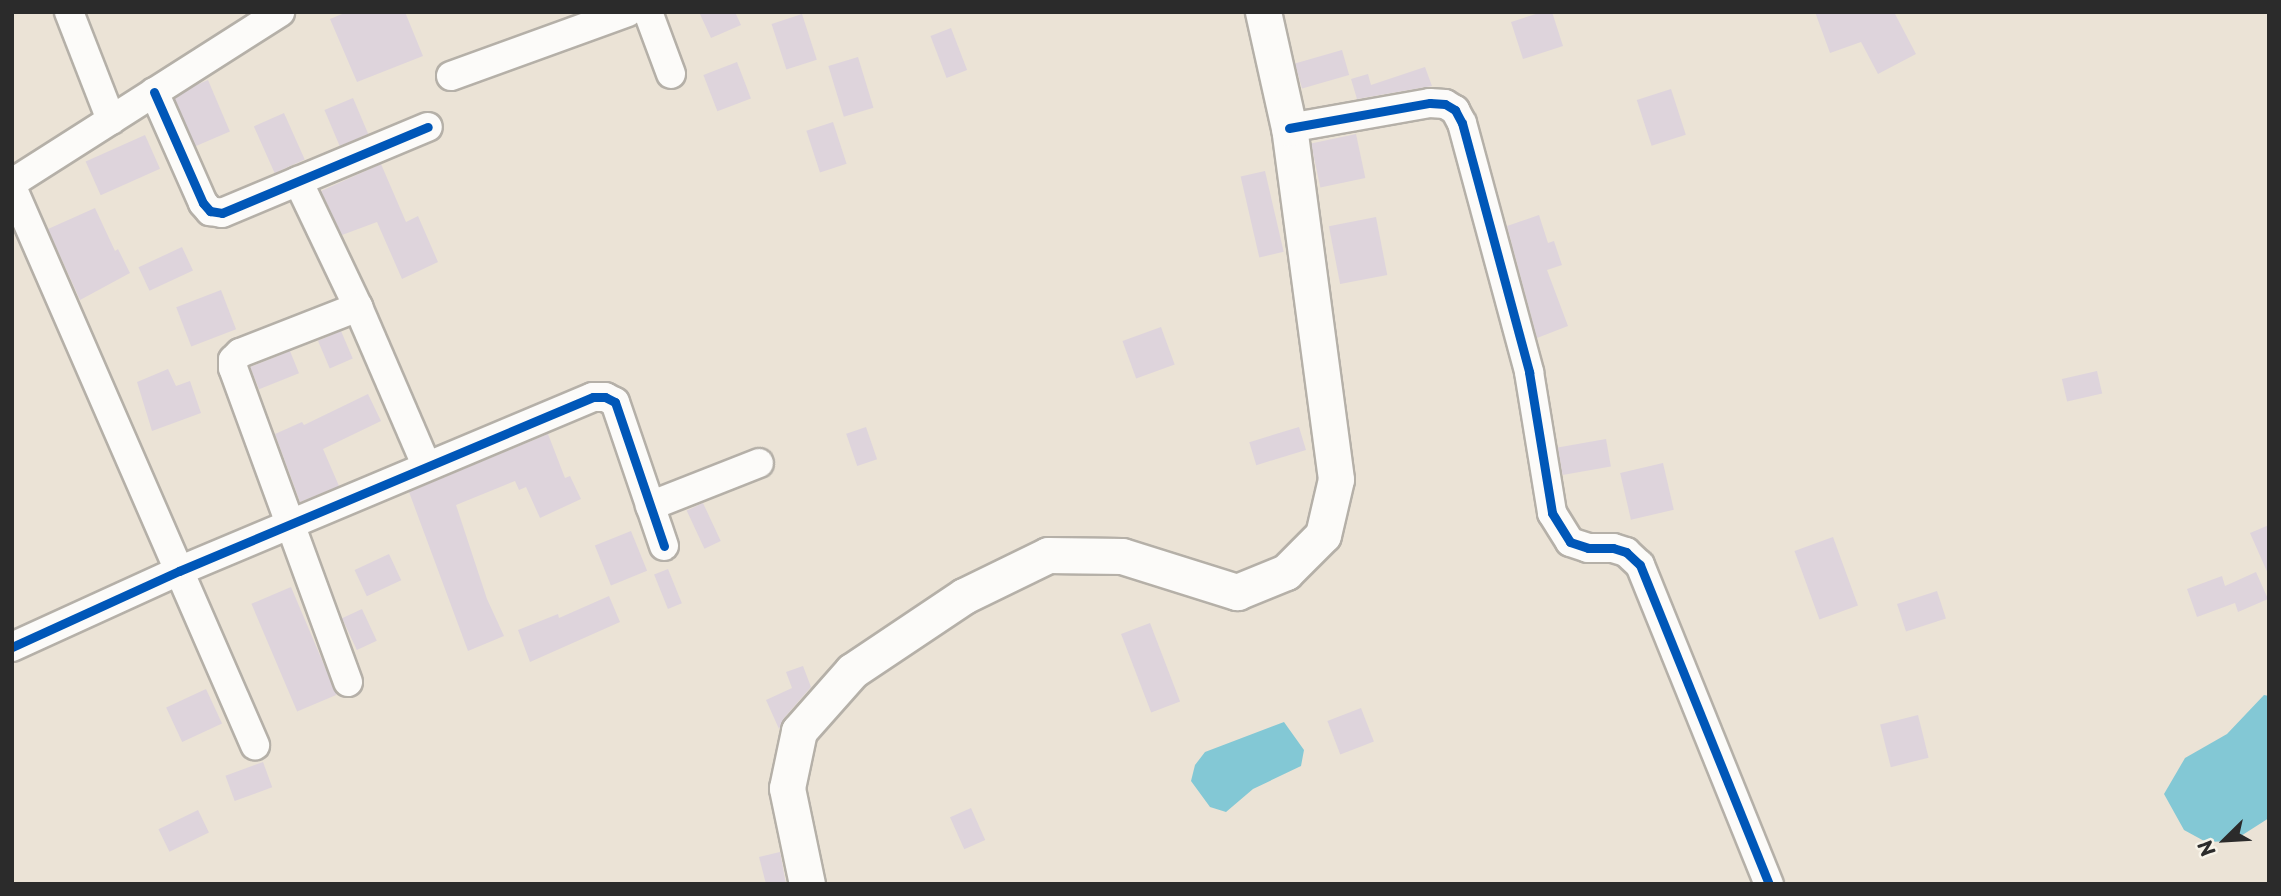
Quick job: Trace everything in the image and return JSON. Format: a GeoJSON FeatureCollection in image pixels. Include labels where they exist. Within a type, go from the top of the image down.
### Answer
{"type":"FeatureCollection","features":[{"type":"Feature","properties":{"kind":"main road"},"geometry":{"type":"LineString","coordinates":[[807,884],[787,788],[799,731],[852,671],[964,596],[1048,555],[1122,556],[1237,592],[1286,572],[1323,535],[1336,479],[1289,128],[1263,12]]}},
{"type":"Feature","properties":{"kind":"street"},"geometry":{"type":"LineString","coordinates":[[69,12],[111,120]]}},
{"type":"Feature","properties":{"kind":"street"},"geometry":{"type":"LineString","coordinates":[[255,745],[12,185],[280,12]]}},
{"type":"Feature","properties":{"kind":"street"},"geometry":{"type":"LineString","coordinates":[[451,76],[628,12]]}},
{"type":"Feature","properties":{"kind":"street"},"geometry":{"type":"LineString","coordinates":[[648,12],[671,74]]}},
{"type":"Feature","properties":{"kind":"street"},"geometry":{"type":"LineString","coordinates":[[154,92],[202,203],[210,211],[222,213],[428,127]]}},
{"type":"Feature","properties":{"kind":"street"},"geometry":{"type":"LineString","coordinates":[[1289,128],[1430,103],[1445,104],[1455,110],[1462,123],[1530,372],[1552,513],[1559,530],[1570,542],[1588,548],[1613,548],[1626,552],[1640,565],[1769,884]]}},
{"type":"Feature","properties":{"kind":"street"},"geometry":{"type":"LineString","coordinates":[[298,181],[358,307],[426,465]]}},
{"type":"Feature","properties":{"kind":"street"},"geometry":{"type":"LineString","coordinates":[[348,682],[288,524],[233,368],[233,360],[240,353],[358,307]]}},
{"type":"Feature","properties":{"kind":"street"},"geometry":{"type":"LineString","coordinates":[[12,647],[288,524],[593,397],[605,397],[615,402],[664,546]]}},
{"type":"Feature","properties":{"kind":"street"},"geometry":{"type":"LineString","coordinates":[[650,506],[759,463]]}},
{"type":"Feature","properties":{"kind":"water"},"geometry":{"type":"Polygon","coordinates":[[[2264,695],[2269,696],[2269,818],[2233,841],[2206,842],[2184,830],[2164,794],[2185,758],[2227,734],[2264,695]]]}},
{"type":"Feature","properties":{"kind":"water"},"geometry":{"type":"Polygon","coordinates":[[[1284,722],[1304,750],[1301,766],[1253,789],[1226,812],[1210,807],[1191,781],[1195,765],[1205,752],[1284,722]]]}},
{"type":"Feature","properties":{"kind":"building"},"geometry":{"type":"Polygon","coordinates":[[[347,12],[405,12],[423,56],[357,82],[330,19],[347,12]]]}},
{"type":"Feature","properties":{"kind":"building"},"geometry":{"type":"Polygon","coordinates":[[[699,12],[735,12],[741,25],[711,38],[699,12]]]}},
{"type":"Feature","properties":{"kind":"building"},"geometry":{"type":"Polygon","coordinates":[[[1542,12],[1552,12],[1563,46],[1523,59],[1511,22],[1542,12]]]}},
{"type":"Feature","properties":{"kind":"building"},"geometry":{"type":"Polygon","coordinates":[[[1815,12],[1894,12],[1916,54],[1878,74],[1861,42],[1830,53],[1815,12]]]}},
{"type":"Feature","properties":{"kind":"building"},"geometry":{"type":"Polygon","coordinates":[[[802,14],[817,60],[786,70],[772,24],[802,14]]]}},
{"type":"Feature","properties":{"kind":"building"},"geometry":{"type":"Polygon","coordinates":[[[951,28],[967,70],[947,78],[930,36],[951,28]]]}},
{"type":"Feature","properties":{"kind":"building"},"geometry":{"type":"Polygon","coordinates":[[[1342,50],[1349,75],[1302,88],[1295,64],[1342,50]]]}},
{"type":"Feature","properties":{"kind":"building"},"geometry":{"type":"Polygon","coordinates":[[[858,57],[873,108],[844,117],[828,66],[858,57]]]}},
{"type":"Feature","properties":{"kind":"building"},"geometry":{"type":"Polygon","coordinates":[[[737,62],[751,98],[717,111],[703,75],[737,62]]]}},
{"type":"Feature","properties":{"kind":"building"},"geometry":{"type":"Polygon","coordinates":[[[1425,67],[1432,86],[1357,99],[1351,79],[1368,74],[1371,85],[1425,67]]]}},
{"type":"Feature","properties":{"kind":"building"},"geometry":{"type":"Polygon","coordinates":[[[208,80],[230,132],[195,146],[173,95],[208,80]]]}},
{"type":"Feature","properties":{"kind":"building"},"geometry":{"type":"Polygon","coordinates":[[[1671,89],[1686,135],[1652,146],[1637,100],[1671,89]]]}},
{"type":"Feature","properties":{"kind":"building"},"geometry":{"type":"Polygon","coordinates":[[[353,98],[368,134],[340,146],[324,110],[353,98]]]}},
{"type":"Feature","properties":{"kind":"building"},"geometry":{"type":"Polygon","coordinates":[[[284,113],[305,160],[275,173],[254,126],[284,113]]]}},
{"type":"Feature","properties":{"kind":"building"},"geometry":{"type":"Polygon","coordinates":[[[833,122],[847,164],[820,172],[806,131],[833,122]]]}},
{"type":"Feature","properties":{"kind":"building"},"geometry":{"type":"Polygon","coordinates":[[[1356,134],[1365,178],[1320,188],[1311,144],[1356,134]]]}},
{"type":"Feature","properties":{"kind":"building"},"geometry":{"type":"Polygon","coordinates":[[[145,135],[160,169],[101,195],[86,161],[145,135]]]}},
{"type":"Feature","properties":{"kind":"building"},"geometry":{"type":"Polygon","coordinates":[[[381,164],[406,222],[418,216],[438,262],[402,279],[377,222],[342,235],[321,191],[381,164]]]}},
{"type":"Feature","properties":{"kind":"building"},"geometry":{"type":"Polygon","coordinates":[[[1265,171],[1284,252],[1259,257],[1241,177],[1265,171]]]}},
{"type":"Feature","properties":{"kind":"building"},"geometry":{"type":"Polygon","coordinates":[[[95,208],[115,251],[118,249],[130,273],[80,300],[48,229],[95,208]]]}},
{"type":"Feature","properties":{"kind":"building"},"geometry":{"type":"Polygon","coordinates":[[[1539,215],[1548,243],[1554,241],[1562,265],[1547,270],[1568,326],[1537,338],[1507,226],[1539,215]]]}},
{"type":"Feature","properties":{"kind":"building"},"geometry":{"type":"Polygon","coordinates":[[[1376,217],[1387,275],[1340,284],[1329,226],[1376,217]]]}},
{"type":"Feature","properties":{"kind":"building"},"geometry":{"type":"Polygon","coordinates":[[[182,247],[193,271],[149,291],[138,267],[182,247]]]}},
{"type":"Feature","properties":{"kind":"building"},"geometry":{"type":"Polygon","coordinates":[[[221,290],[236,329],[191,346],[176,307],[221,290]]]}},
{"type":"Feature","properties":{"kind":"building"},"geometry":{"type":"Polygon","coordinates":[[[1161,327],[1175,365],[1136,379],[1122,341],[1161,327]]]}},
{"type":"Feature","properties":{"kind":"building"},"geometry":{"type":"Polygon","coordinates":[[[341,331],[353,359],[330,368],[318,341],[341,331]]]}},
{"type":"Feature","properties":{"kind":"building"},"geometry":{"type":"Polygon","coordinates":[[[290,351],[299,373],[259,389],[250,367],[290,351]]]}},
{"type":"Feature","properties":{"kind":"building"},"geometry":{"type":"Polygon","coordinates":[[[168,369],[176,386],[190,381],[201,413],[152,431],[137,382],[168,369]]]}},
{"type":"Feature","properties":{"kind":"building"},"geometry":{"type":"Polygon","coordinates":[[[2097,371],[2102,393],[2067,402],[2062,379],[2097,371]]]}},
{"type":"Feature","properties":{"kind":"building"},"geometry":{"type":"Polygon","coordinates":[[[368,394],[381,421],[323,449],[339,486],[300,502],[275,434],[302,422],[304,425],[368,394]]]}},
{"type":"Feature","properties":{"kind":"building"},"geometry":{"type":"Polygon","coordinates":[[[866,427],[877,459],[857,466],[846,434],[866,427]]]}},
{"type":"Feature","properties":{"kind":"building"},"geometry":{"type":"Polygon","coordinates":[[[1299,427],[1306,450],[1256,465],[1249,442],[1299,427]]]}},
{"type":"Feature","properties":{"kind":"building"},"geometry":{"type":"Polygon","coordinates":[[[548,434],[565,478],[570,476],[581,499],[540,518],[526,487],[519,490],[515,481],[456,505],[487,599],[504,636],[468,651],[409,492],[548,434]]]}},
{"type":"Feature","properties":{"kind":"building"},"geometry":{"type":"Polygon","coordinates":[[[1606,439],[1611,467],[1563,475],[1558,448],[1606,439]]]}},
{"type":"Feature","properties":{"kind":"building"},"geometry":{"type":"Polygon","coordinates":[[[1663,463],[1674,510],[1631,520],[1620,473],[1663,463]]]}},
{"type":"Feature","properties":{"kind":"building"},"geometry":{"type":"Polygon","coordinates":[[[703,503],[721,541],[704,549],[687,511],[703,503]]]}},
{"type":"Feature","properties":{"kind":"building"},"geometry":{"type":"Polygon","coordinates":[[[2269,525],[2269,576],[2250,533],[2269,525]]]}},
{"type":"Feature","properties":{"kind":"building"},"geometry":{"type":"Polygon","coordinates":[[[631,531],[647,571],[611,585],[595,546],[631,531]]]}},
{"type":"Feature","properties":{"kind":"building"},"geometry":{"type":"Polygon","coordinates":[[[1833,537],[1858,606],[1819,620],[1794,551],[1833,537]]]}},
{"type":"Feature","properties":{"kind":"building"},"geometry":{"type":"Polygon","coordinates":[[[389,554],[401,580],[367,596],[355,570],[389,554]]]}},
{"type":"Feature","properties":{"kind":"building"},"geometry":{"type":"Polygon","coordinates":[[[668,569],[682,603],[668,609],[654,575],[668,569]]]}},
{"type":"Feature","properties":{"kind":"building"},"geometry":{"type":"Polygon","coordinates":[[[2256,572],[2268,599],[2238,612],[2235,603],[2197,617],[2187,589],[2222,576],[2225,586],[2256,572]]]}},
{"type":"Feature","properties":{"kind":"building"},"geometry":{"type":"Polygon","coordinates":[[[291,587],[337,695],[297,712],[251,604],[291,587]]]}},
{"type":"Feature","properties":{"kind":"building"},"geometry":{"type":"Polygon","coordinates":[[[1937,591],[1946,619],[1906,632],[1897,604],[1937,591]]]}},
{"type":"Feature","properties":{"kind":"building"},"geometry":{"type":"Polygon","coordinates":[[[609,596],[620,622],[530,662],[518,630],[558,614],[559,618],[609,596]]]}},
{"type":"Feature","properties":{"kind":"building"},"geometry":{"type":"Polygon","coordinates":[[[362,609],[377,641],[357,650],[342,618],[362,609]]]}},
{"type":"Feature","properties":{"kind":"building"},"geometry":{"type":"Polygon","coordinates":[[[1150,623],[1180,701],[1151,713],[1121,634],[1150,623]]]}},
{"type":"Feature","properties":{"kind":"building"},"geometry":{"type":"Polygon","coordinates":[[[803,666],[811,687],[784,718],[779,729],[766,700],[792,688],[786,672],[803,666]]]}},
{"type":"Feature","properties":{"kind":"building"},"geometry":{"type":"Polygon","coordinates":[[[206,689],[222,723],[182,742],[166,708],[206,689]]]}},
{"type":"Feature","properties":{"kind":"building"},"geometry":{"type":"Polygon","coordinates":[[[1361,708],[1374,742],[1340,755],[1327,721],[1361,708]]]}},
{"type":"Feature","properties":{"kind":"building"},"geometry":{"type":"Polygon","coordinates":[[[1918,715],[1929,758],[1891,767],[1880,724],[1918,715]]]}},
{"type":"Feature","properties":{"kind":"building"},"geometry":{"type":"Polygon","coordinates":[[[263,762],[272,787],[235,801],[225,776],[263,762]]]}},
{"type":"Feature","properties":{"kind":"building"},"geometry":{"type":"Polygon","coordinates":[[[971,808],[985,840],[964,849],[950,817],[971,808]]]}},
{"type":"Feature","properties":{"kind":"building"},"geometry":{"type":"Polygon","coordinates":[[[198,810],[209,832],[169,852],[158,829],[198,810]]]}},
{"type":"Feature","properties":{"kind":"building"},"geometry":{"type":"Polygon","coordinates":[[[780,852],[786,884],[766,884],[759,857],[780,852]]]}},
{"type":"Feature","properties":{"kind":"cycle path"},"geometry":{"type":"LineString","coordinates":[[154,92],[203,203],[210,211],[222,213],[428,127]]}},
{"type":"Feature","properties":{"kind":"cycle path"},"geometry":{"type":"LineString","coordinates":[[1289,128],[1430,103],[1445,104],[1455,110],[1462,123],[1529,372],[1552,513],[1570,542],[1588,548],[1613,548],[1626,552],[1640,565],[1769,884]]}},
{"type":"Feature","properties":{"kind":"cycle path"},"geometry":{"type":"LineString","coordinates":[[12,647],[179,571],[593,397],[605,397],[615,402],[664,546]]}}]}
